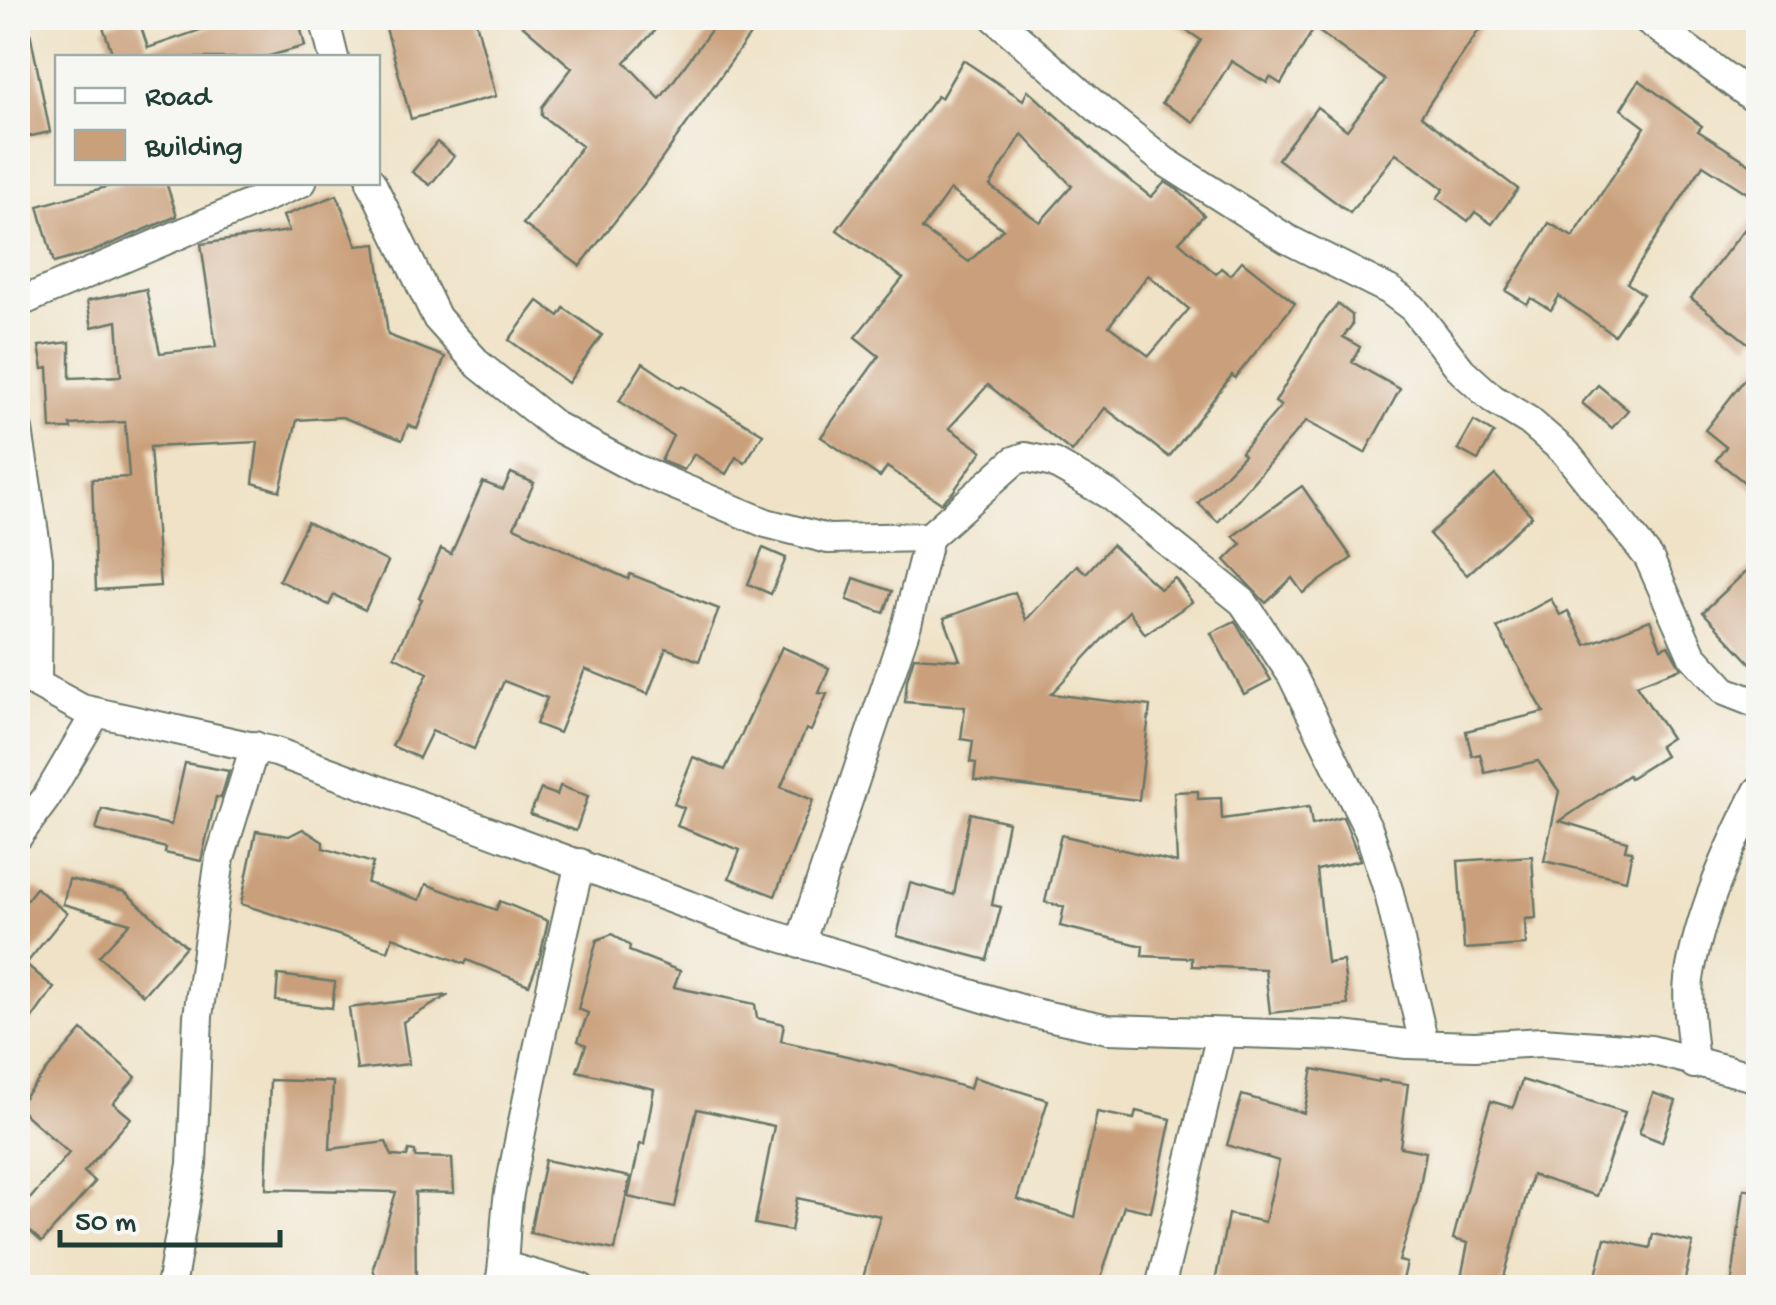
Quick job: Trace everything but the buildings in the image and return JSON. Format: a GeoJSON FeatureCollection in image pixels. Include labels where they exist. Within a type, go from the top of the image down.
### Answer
{"type":"FeatureCollection","features":[{"type":"Feature","properties":{"kind":"street"},"geometry":{"type":"LineString","coordinates":[[324,18],[333,55]]}},
{"type":"Feature","properties":{"kind":"street"},"geometry":{"type":"LineString","coordinates":[[994,18],[1101,112],[1164,161],[1287,239],[1389,290],[1413,308],[1462,370],[1566,453],[1649,558],[1692,655],[1725,691],[1758,704]]}},
{"type":"Feature","properties":{"kind":"street"},"geometry":{"type":"LineString","coordinates":[[1646,18],[1758,101]]}},
{"type":"Feature","properties":{"kind":"street"},"geometry":{"type":"LineString","coordinates":[[18,302],[295,185]]}},
{"type":"Feature","properties":{"kind":"street"},"geometry":{"type":"LineString","coordinates":[[371,185],[437,318],[479,365],[555,426],[636,469],[766,523],[828,539],[929,537]]}},
{"type":"Feature","properties":{"kind":"street"},"geometry":{"type":"LineString","coordinates":[[18,430],[38,559],[27,679],[96,714],[255,746],[580,863],[666,899],[800,944],[1034,1013],[1108,1029],[1342,1036],[1475,1046],[1542,1042],[1651,1050],[1758,1078]]}},
{"type":"Feature","properties":{"kind":"street"},"geometry":{"type":"LineString","coordinates":[[800,944],[907,624],[929,537],[1014,461],[1038,458],[1108,494],[1243,602],[1292,674],[1369,831],[1389,893],[1424,1044]]}},
{"type":"Feature","properties":{"kind":"street"},"geometry":{"type":"LineString","coordinates":[[18,836],[46,798],[96,714]]}},
{"type":"Feature","properties":{"kind":"street"},"geometry":{"type":"LineString","coordinates":[[172,1281],[192,1164],[198,1016],[220,858],[255,746]]}},
{"type":"Feature","properties":{"kind":"street"},"geometry":{"type":"LineString","coordinates":[[1694,1064],[1689,981],[1705,919],[1732,844],[1758,792]]}},
{"type":"Feature","properties":{"kind":"street"},"geometry":{"type":"LineString","coordinates":[[580,863],[542,1020],[506,1204],[502,1277],[581,1288]]}},
{"type":"Feature","properties":{"kind":"street"},"geometry":{"type":"LineString","coordinates":[[1160,1288],[1220,1034]]}}]}
